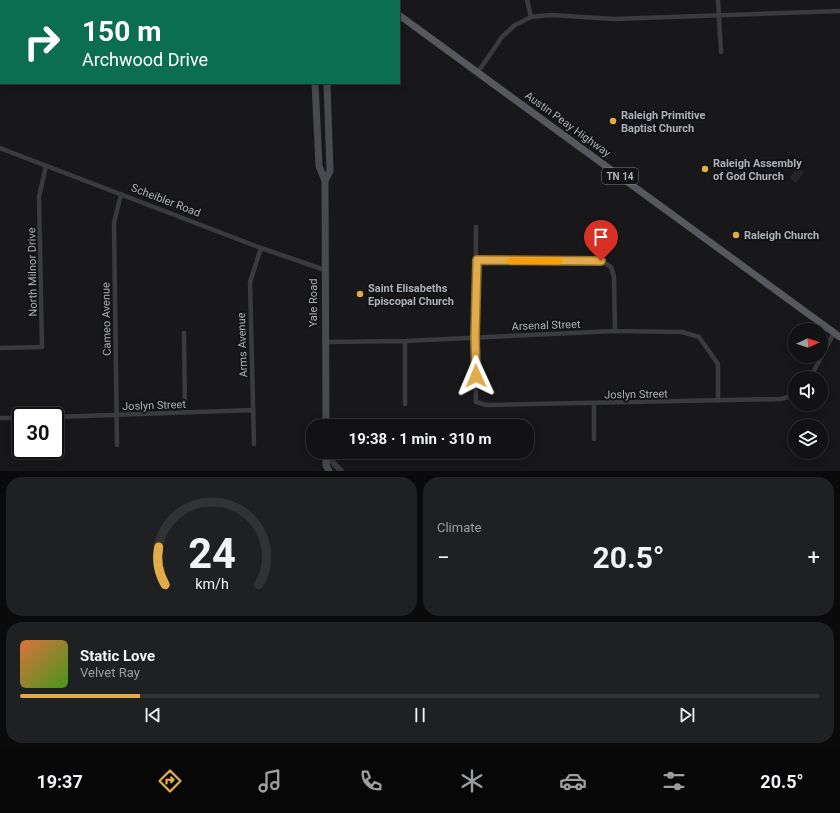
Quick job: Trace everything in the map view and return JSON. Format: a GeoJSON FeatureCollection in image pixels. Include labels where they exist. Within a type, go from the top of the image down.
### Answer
{"type":"FeatureCollection","features":[{"type":"Feature","properties":{"kind":"main road","name":"Austin Peay Highway"},"geometry":{"type":"LineString","coordinates":[[400,16],[840,338]]}},
{"type":"Feature","properties":{"kind":"main road","name":"Yale Road"},"geometry":{"type":"LineString","coordinates":[[315,84],[319,166],[324,181],[324,342],[326,419]]}},
{"type":"Feature","properties":{"kind":"main road","name":"Yale Road"},"geometry":{"type":"LineString","coordinates":[[324,181],[330,171],[327,84]]}},
{"type":"Feature","properties":{"kind":"street"},"geometry":{"type":"LineString","coordinates":[[527,0],[531,17]]}},
{"type":"Feature","properties":{"kind":"street"},"geometry":{"type":"LineString","coordinates":[[718,0],[721,52]]}},
{"type":"Feature","properties":{"kind":"street"},"geometry":{"type":"LineString","coordinates":[[478,72],[502,37],[515,25],[531,17],[552,15],[614,20],[840,11]]}},
{"type":"Feature","properties":{"kind":"street","name":"Scheibler Road"},"geometry":{"type":"LineString","coordinates":[[0,148],[261,248],[324,270]]}},
{"type":"Feature","properties":{"kind":"street","name":"North Milnor Drive"},"geometry":{"type":"LineString","coordinates":[[0,348],[42,347],[39,197],[46,166]]}},
{"type":"Feature","properties":{"kind":"street","name":"Cameo Avenue"},"geometry":{"type":"LineString","coordinates":[[117,445],[114,223],[121,194]]}},
{"type":"Feature","properties":{"kind":"street"},"geometry":{"type":"LineString","coordinates":[[475,337],[477,260],[476,227]]}},
{"type":"Feature","properties":{"kind":"street","name":"Arms Avenue"},"geometry":{"type":"LineString","coordinates":[[254,444],[250,282],[261,248]]}},
{"type":"Feature","properties":{"kind":"street"},"geometry":{"type":"LineString","coordinates":[[477,260],[601,261],[611,267],[614,277],[615,331]]}},
{"type":"Feature","properties":{"kind":"street","name":"Arsenal Street"},"geometry":{"type":"LineString","coordinates":[[324,342],[405,341],[615,331],[682,332],[699,337],[718,364],[718,401]]}},
{"type":"Feature","properties":{"kind":"street"},"geometry":{"type":"LineString","coordinates":[[184,332],[185,413]]}},
{"type":"Feature","properties":{"kind":"street"},"geometry":{"type":"LineString","coordinates":[[814,371],[834,333]]}},
{"type":"Feature","properties":{"kind":"street","name":"Joslyn Street"},"geometry":{"type":"LineString","coordinates":[[475,337],[476,402],[487,405],[718,401],[781,399],[788,397]]}},
{"type":"Feature","properties":{"kind":"street"},"geometry":{"type":"LineString","coordinates":[[405,341],[405,404]]}},
{"type":"Feature","properties":{"kind":"street"},"geometry":{"type":"LineString","coordinates":[[594,404],[594,439]]}},
{"type":"Feature","properties":{"kind":"street","name":"Joslyn Street"},"geometry":{"type":"LineString","coordinates":[[64,417],[253,410]]}},
{"type":"Feature","properties":{"kind":"street"},"geometry":{"type":"LineString","coordinates":[[0,418],[12,418]]}},
{"type":"Feature","properties":{"kind":"street"},"geometry":{"type":"LineString","coordinates":[[330,459],[341,471]]}},
{"type":"Feature","properties":{"kind":"shaded area"},"geometry":{"type":"Polygon","coordinates":[[[797,167],[804,172],[796,183],[790,178],[797,167]]]}},
{"type":"Feature","properties":{"kind":"slow traffic"},"geometry":{"type":"LineString","coordinates":[[511,261],[559,261]]}},
{"type":"Feature","properties":{"kind":"place","name":"Raleigh Primitive Baptist Church"},"geometry":{"type":"Point","coordinates":[613,121]}},
{"type":"Feature","properties":{"kind":"place","name":"Raleigh Assembly of God Church"},"geometry":{"type":"Point","coordinates":[705,169]}},
{"type":"Feature","properties":{"kind":"place","name":"Raleigh Church"},"geometry":{"type":"Point","coordinates":[736,235]}},
{"type":"Feature","properties":{"kind":"place","name":"Saint Elisabeths Episcopal Church"},"geometry":{"type":"Point","coordinates":[360,294]}},
{"type":"Feature","properties":{"kind":"route"},"geometry":{"type":"LineString","coordinates":[[476,376],[475,337],[477,260],[601,261]]}}]}
